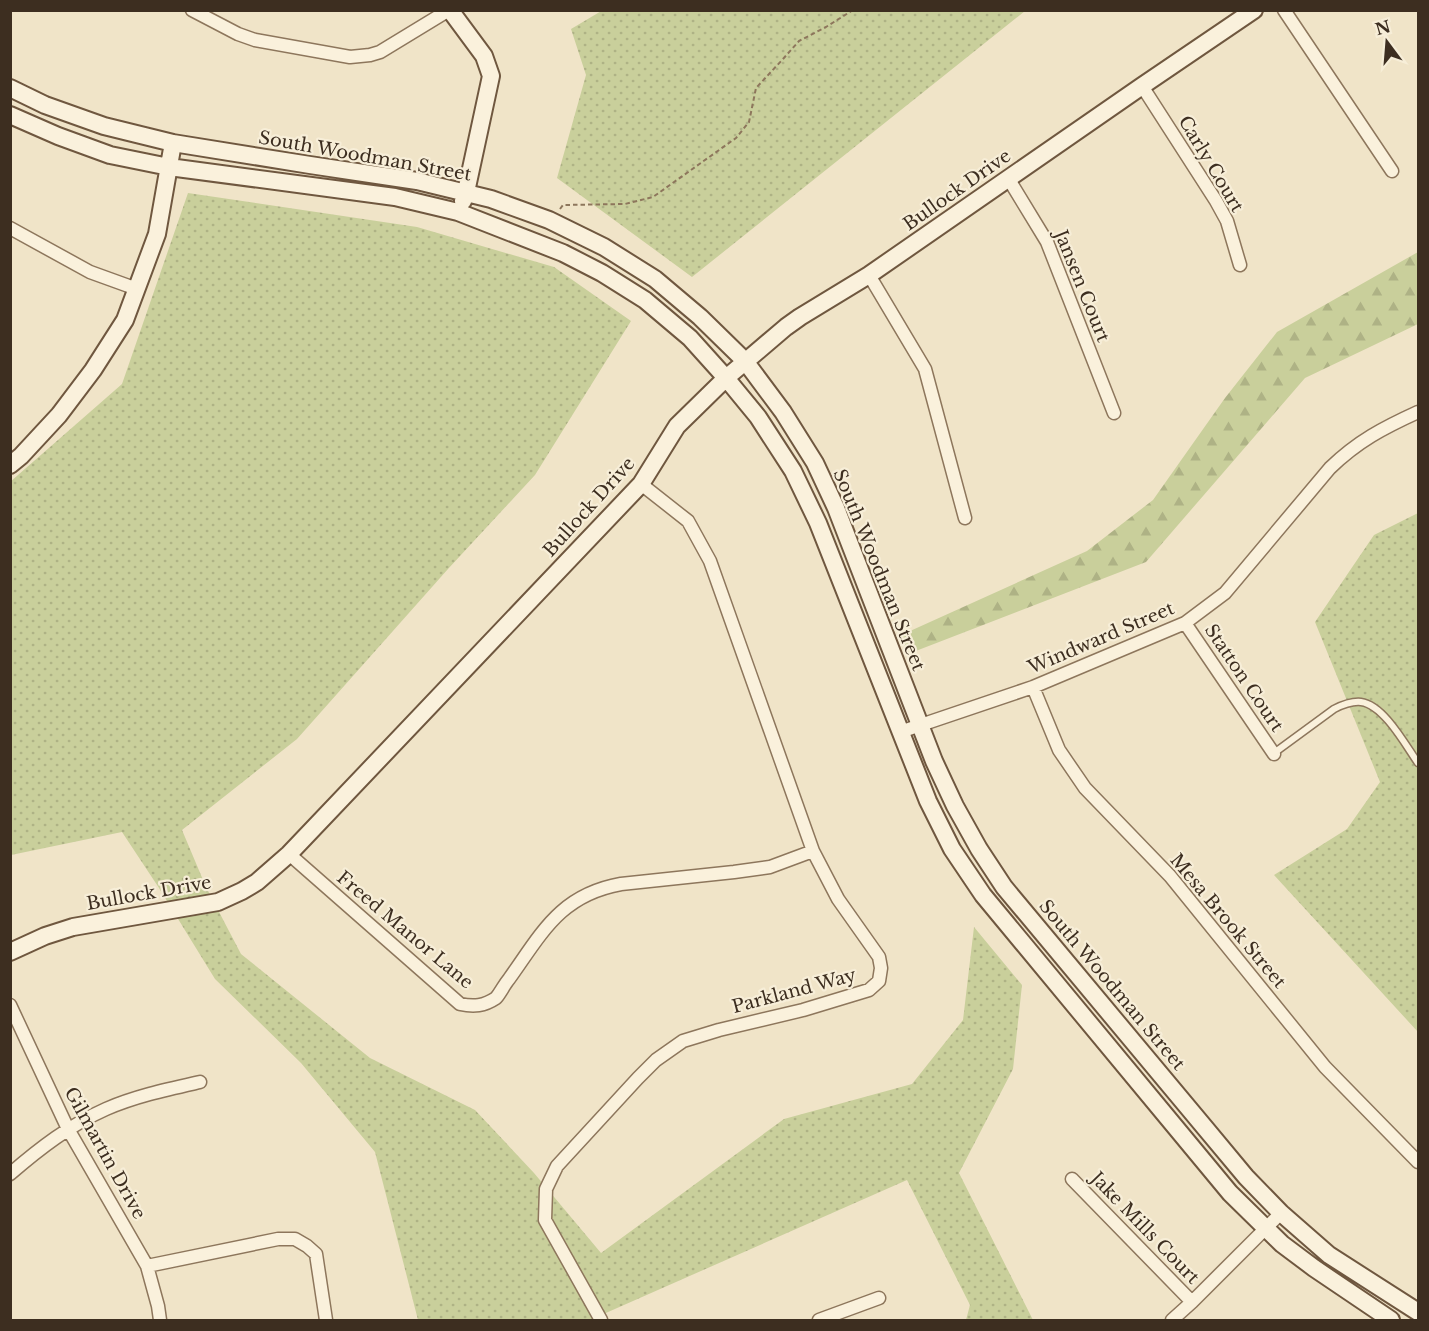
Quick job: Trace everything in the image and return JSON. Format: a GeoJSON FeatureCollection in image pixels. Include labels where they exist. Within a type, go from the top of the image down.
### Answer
{"type":"FeatureCollection","features":[{"type":"Feature","properties":{"kind":"main road"},"geometry":{"type":"LineString","coordinates":[[450,10],[483,56],[491,76],[466,192],[458,212]]}},
{"type":"Feature","properties":{"kind":"main road","name":"Bullock Drive"},"geometry":{"type":"LineString","coordinates":[[10,952],[45,936],[73,927],[218,902],[257,882],[289,854],[641,484],[676,426],[726,378],[800,317],[869,275],[1254,10]]}},
{"type":"Feature","properties":{"kind":"main road","name":"South Woodman Street"},"geometry":{"type":"LineString","coordinates":[[10,88],[45,105],[104,126],[173,143],[417,181],[491,200],[549,220],[604,247],[655,279],[700,317],[745,362],[783,412],[819,472],[836,508],[934,761],[955,806],[1004,887],[1206,1129],[1281,1213],[1329,1255],[1419,1312]]}},
{"type":"Feature","properties":{"kind":"main road","name":"South Woodman Street"},"geometry":{"type":"LineString","coordinates":[[10,114],[58,136],[110,155],[169,167],[395,197],[458,212],[563,253],[602,273],[645,300],[690,338],[758,417],[793,471],[818,523],[928,801],[947,839],[983,895],[1230,1193],[1282,1244],[1391,1320]]}},
{"type":"Feature","properties":{"kind":"main road"},"geometry":{"type":"LineString","coordinates":[[10,465],[59,415],[93,370],[125,320],[156,234],[173,143]]}},
{"type":"Feature","properties":{"kind":"street"},"geometry":{"type":"LineString","coordinates":[[192,10],[238,34],[255,40],[350,57],[370,56],[380,52],[450,10]]}},
{"type":"Feature","properties":{"kind":"street"},"geometry":{"type":"LineString","coordinates":[[1284,10],[1392,171]]}},
{"type":"Feature","properties":{"kind":"street","name":"Carly Court"},"geometry":{"type":"LineString","coordinates":[[1142,86],[1227,221],[1240,265]]}},
{"type":"Feature","properties":{"kind":"street","name":"Jansen Court"},"geometry":{"type":"LineString","coordinates":[[1008,178],[1047,242],[1114,413]]}},
{"type":"Feature","properties":{"kind":"street"},"geometry":{"type":"LineString","coordinates":[[10,228],[90,272],[137,289]]}},
{"type":"Feature","properties":{"kind":"street"},"geometry":{"type":"LineString","coordinates":[[869,275],[925,369],[965,518]]}},
{"type":"Feature","properties":{"kind":"street","name":"Windward Street"},"geometry":{"type":"LineString","coordinates":[[900,732],[1033,687],[1185,623],[1225,593],[1342,456],[1371,435],[1419,412]]}},
{"type":"Feature","properties":{"kind":"street","name":"Parkland Way"},"geometry":{"type":"LineString","coordinates":[[601,1320],[545,1221],[546,1189],[557,1166],[656,1060],[683,1041],[718,1030],[803,1010],[869,990],[879,981],[882,968],[879,957],[838,899],[813,851],[710,561],[688,521],[641,484]]}},
{"type":"Feature","properties":{"kind":"street","name":"Statton Court"},"geometry":{"type":"LineString","coordinates":[[1185,623],[1274,753]]}},
{"type":"Feature","properties":{"kind":"street","name":"Mesa Brook Street"},"geometry":{"type":"LineString","coordinates":[[1033,687],[1059,750],[1085,788],[1170,876],[1325,1067],[1419,1162]]}},
{"type":"Feature","properties":{"kind":"street","name":"Freed Manor Lane"},"geometry":{"type":"LineString","coordinates":[[289,854],[460,1004],[475,1006],[495,998],[549,923],[566,907],[586,894],[621,884],[770,867],[813,851]]}},
{"type":"Feature","properties":{"kind":"street","name":"Gilmartin Drive"},"geometry":{"type":"LineString","coordinates":[[10,1005],[68,1129],[147,1266],[160,1320]]}},
{"type":"Feature","properties":{"kind":"street"},"geometry":{"type":"LineString","coordinates":[[10,1174],[68,1129],[106,1109],[162,1090],[200,1082]]}},
{"type":"Feature","properties":{"kind":"street","name":"Jake Mills Court"},"geometry":{"type":"LineString","coordinates":[[1072,1179],[1192,1302]]}},
{"type":"Feature","properties":{"kind":"street"},"geometry":{"type":"LineString","coordinates":[[1172,1320],[1281,1213]]}},
{"type":"Feature","properties":{"kind":"street"},"geometry":{"type":"LineString","coordinates":[[147,1266],[279,1239],[295,1239],[308,1246],[316,1254],[326,1320]]}},
{"type":"Feature","properties":{"kind":"street"},"geometry":{"type":"LineString","coordinates":[[819,1320],[879,1298]]}},
{"type":"Feature","properties":{"kind":"lane"},"geometry":{"type":"LineString","coordinates":[[1274,753],[1342,705],[1361,702],[1376,708],[1384,716],[1419,764]]}},
{"type":"Feature","properties":{"kind":"path"},"geometry":{"type":"LineString","coordinates":[[549,220],[563,205],[625,204],[653,196],[695,168],[736,138],[748,122],[756,88],[799,41],[853,10]]}},
{"type":"Feature","properties":{"kind":"green space"},"geometry":{"type":"Polygon","coordinates":[[[603,10],[1025,11],[692,277],[557,178],[586,75],[571,29],[603,10]]]}},
{"type":"Feature","properties":{"kind":"green space"},"geometry":{"type":"Polygon","coordinates":[[[188,193],[417,227],[554,267],[631,321],[535,475],[297,739],[182,830],[206,887],[241,954],[370,1058],[475,1110],[534,1173],[601,1253],[784,1119],[912,1084],[963,1020],[974,927],[1022,985],[1013,1069],[959,1173],[1033,1320],[966,1320],[970,1305],[907,1180],[590,1320],[418,1320],[375,1152],[301,1063],[215,979],[122,832],[11,855],[10,482],[122,384],[188,193]]]}},
{"type":"Feature","properties":{"kind":"green space"},"geometry":{"type":"Polygon","coordinates":[[[1418,252],[1418,324],[1305,378],[1146,562],[908,654],[899,636],[1087,551],[1153,500],[1225,398],[1277,332],[1418,252]]]}},
{"type":"Feature","properties":{"kind":"green space"},"geometry":{"type":"Polygon","coordinates":[[[1418,513],[1418,1032],[1274,875],[1347,829],[1380,782],[1315,622],[1374,535],[1418,513]]]}}]}
